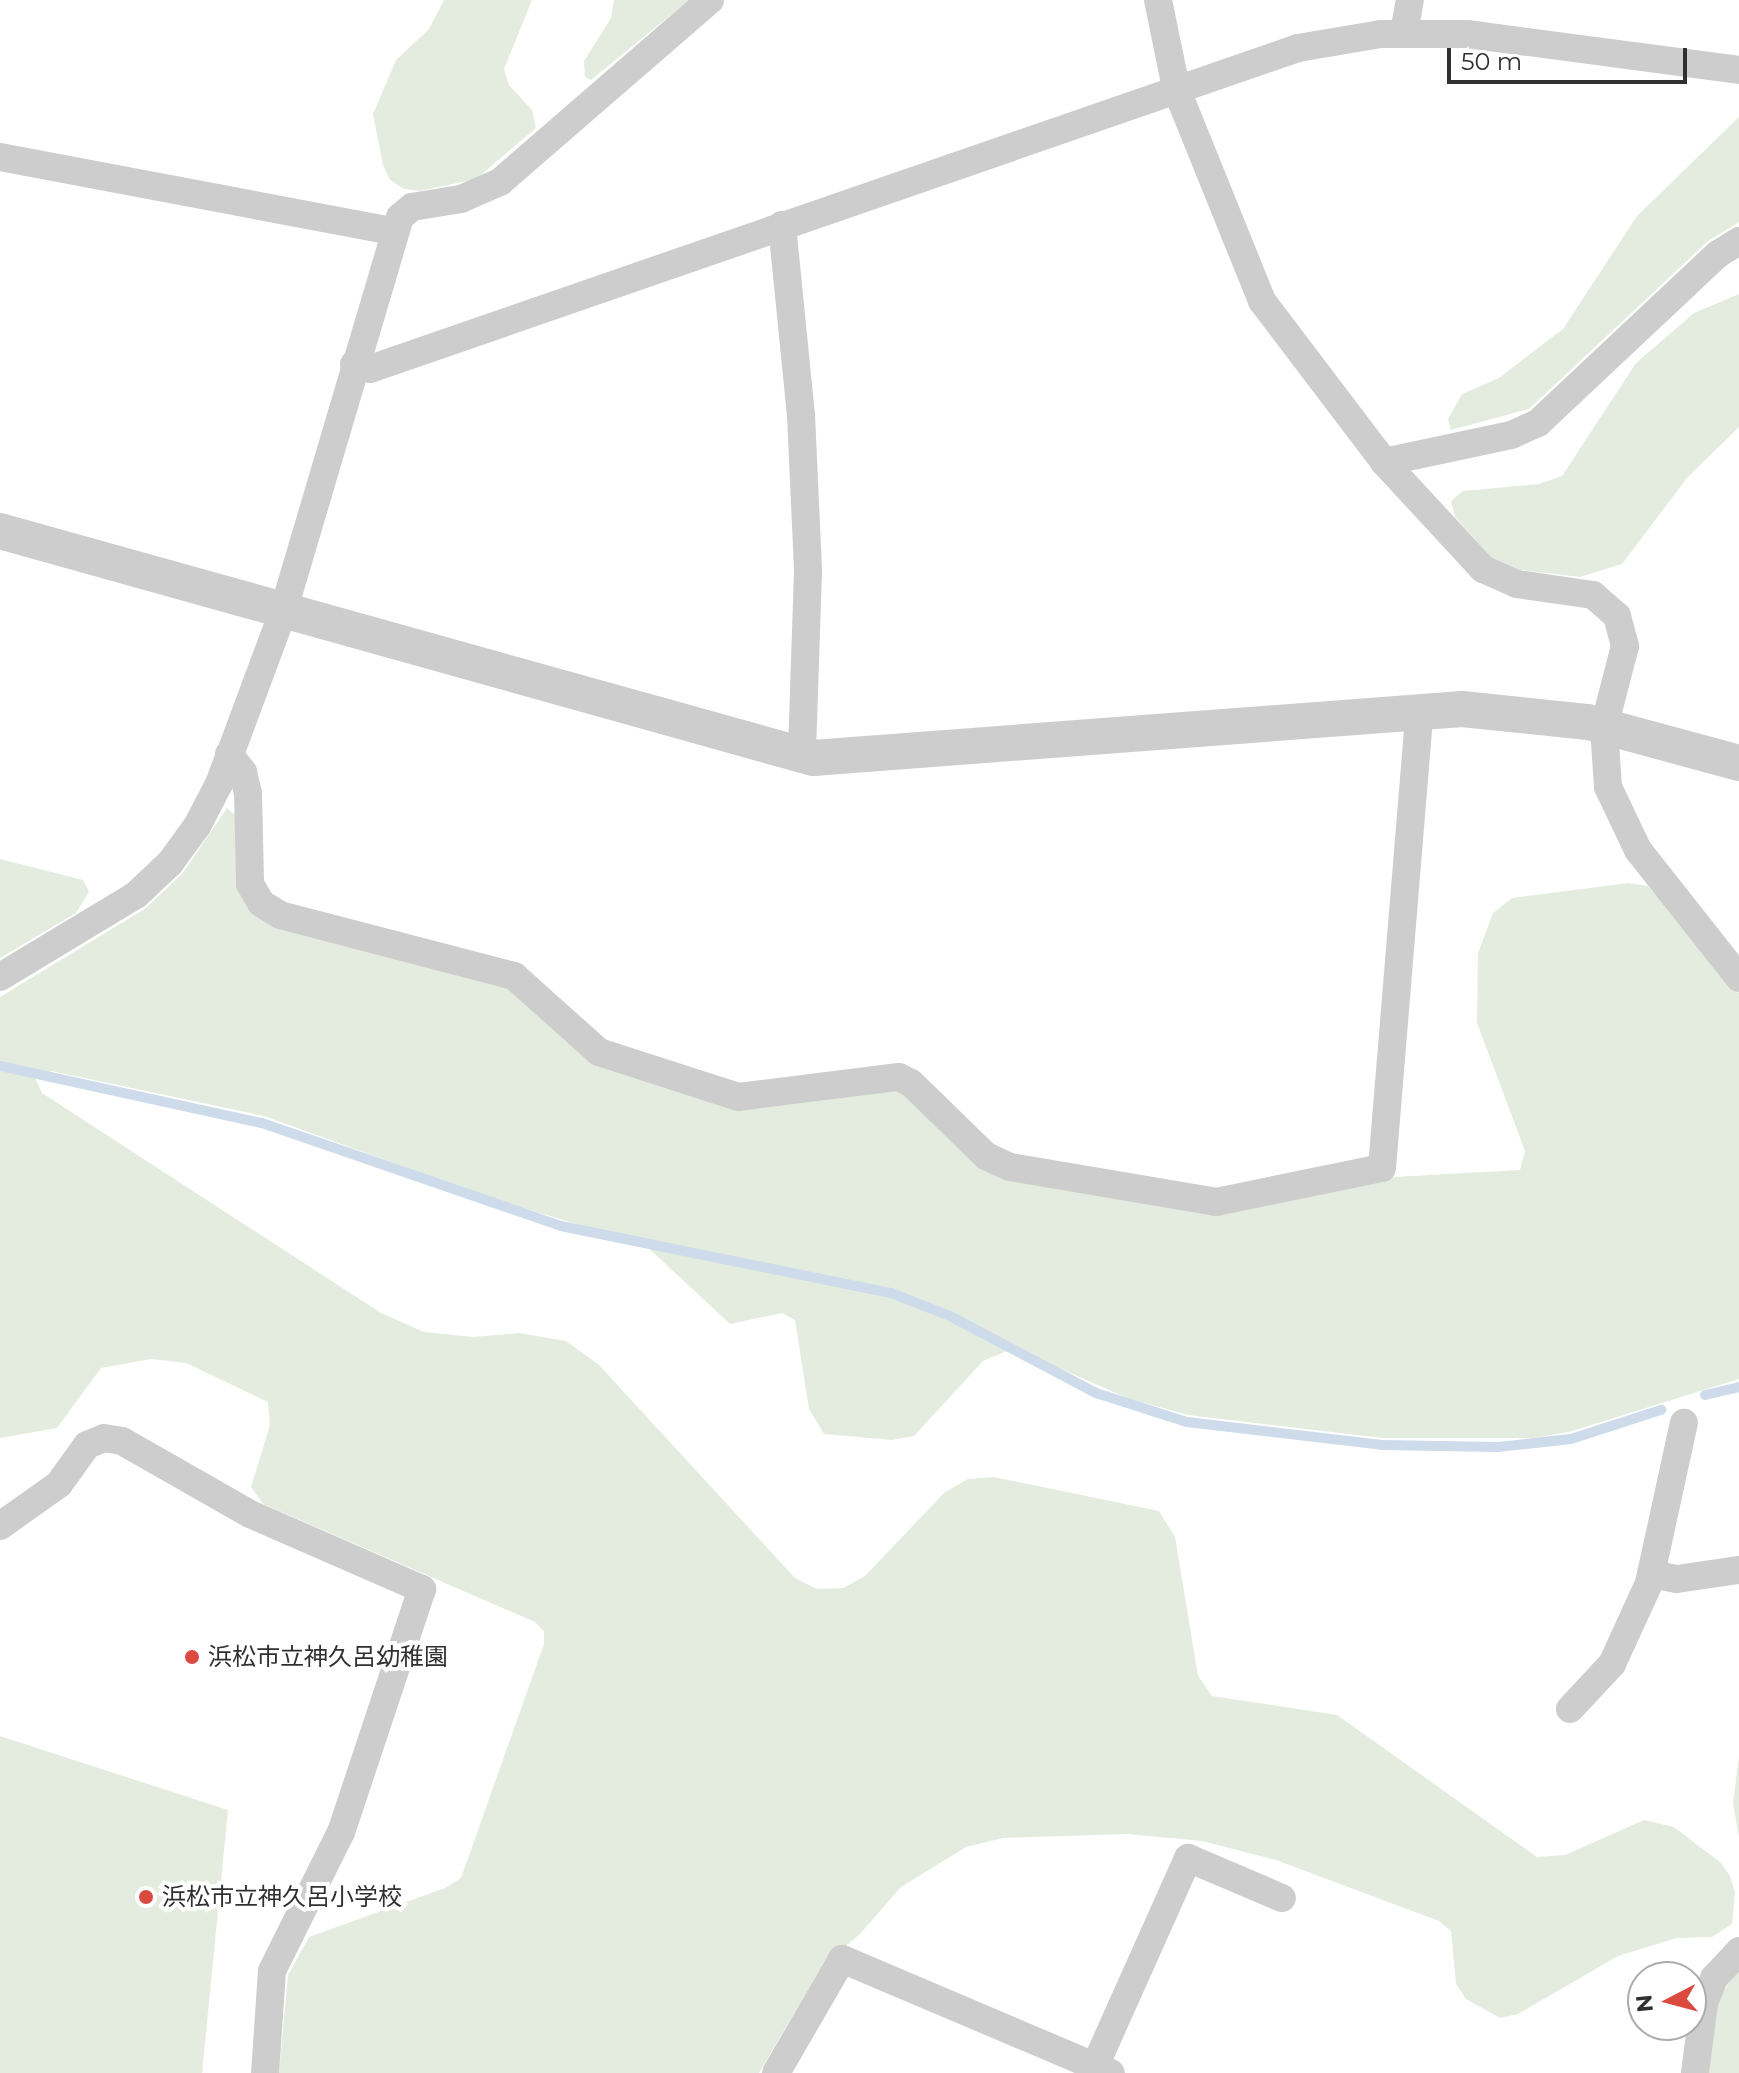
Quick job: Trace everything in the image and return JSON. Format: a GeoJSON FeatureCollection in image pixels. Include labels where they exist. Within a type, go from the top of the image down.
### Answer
{"type":"FeatureCollection","features":[{"type":"Feature","properties":{"kind":"street"},"geometry":{"type":"LineString","coordinates":[[0,977],[136,895],[170,863],[197,826],[229,754],[283,612],[392,231],[412,207],[461,199],[500,182],[710,0]]}},
{"type":"Feature","properties":{"kind":"street"},"geometry":{"type":"LineString","coordinates":[[1158,0],[1176,88],[1262,301],[1384,462],[1491,574],[1517,584],[1593,595],[1617,616],[1625,646],[1604,727],[1608,787],[1620,820],[1638,850],[1739,978]]}},
{"type":"Feature","properties":{"kind":"street"},"geometry":{"type":"LineString","coordinates":[[1404,33],[1410,0]]}},
{"type":"Feature","properties":{"kind":"street"},"geometry":{"type":"LineString","coordinates":[[354,364],[370,369],[1298,48],[1404,33],[1467,34],[1739,70]]}},
{"type":"Feature","properties":{"kind":"street"},"geometry":{"type":"LineString","coordinates":[[0,157],[392,231]]}},
{"type":"Feature","properties":{"kind":"street"},"geometry":{"type":"LineString","coordinates":[[782,225],[801,415],[808,571],[802,756]]}},
{"type":"Feature","properties":{"kind":"street"},"geometry":{"type":"LineString","coordinates":[[1384,462],[1511,435],[1538,423],[1718,254],[1739,241]]}},
{"type":"Feature","properties":{"kind":"street"},"geometry":{"type":"LineString","coordinates":[[0,531],[802,756],[848,759],[1420,710],[1504,711],[1604,727],[1739,763]]}},
{"type":"Feature","properties":{"kind":"street"},"geometry":{"type":"LineString","coordinates":[[229,754],[243,772],[248,793],[250,884],[261,903],[280,915],[514,976],[599,1052],[738,1097],[899,1077],[911,1083],[986,1156],[1010,1167],[1216,1202],[1382,1168],[1420,710]]}},
{"type":"Feature","properties":{"kind":"street"},"geometry":{"type":"LineString","coordinates":[[1570,1709],[1592,1688],[1628,1637],[1651,1574],[1684,1423]]}},
{"type":"Feature","properties":{"kind":"street"},"geometry":{"type":"LineString","coordinates":[[0,1526],[59,1484],[87,1445],[104,1438],[122,1441],[250,1514],[422,1589],[341,1832],[272,1971],[265,2073]]}},
{"type":"Feature","properties":{"kind":"street"},"geometry":{"type":"LineString","coordinates":[[1651,1574],[1677,1579],[1739,1570]]}},
{"type":"Feature","properties":{"kind":"street"},"geometry":{"type":"LineString","coordinates":[[776,2073],[842,1959],[1103,2070],[1188,1858],[1282,1898]]}},
{"type":"Feature","properties":{"kind":"street"},"geometry":{"type":"LineString","coordinates":[[1695,2073],[1704,2003],[1714,1978],[1739,1951]]}},
{"type":"Feature","properties":{"kind":"shaded area"},"geometry":{"type":"Polygon","coordinates":[[[444,0],[532,0],[504,69],[509,85],[532,110],[536,128],[476,179],[420,191],[404,189],[390,180],[383,165],[373,114],[396,60],[429,29],[444,0]]]}},
{"type":"Feature","properties":{"kind":"shaded area"},"geometry":{"type":"Polygon","coordinates":[[[614,0],[689,0],[591,80],[585,77],[584,61],[611,18],[614,0]]]}},
{"type":"Feature","properties":{"kind":"shaded area"},"geometry":{"type":"Polygon","coordinates":[[[1739,117],[1739,222],[1708,241],[1529,409],[1451,430],[1448,419],[1462,394],[1499,378],[1563,329],[1637,216],[1739,117]]]}},
{"type":"Feature","properties":{"kind":"shaded area"},"geometry":{"type":"Polygon","coordinates":[[[1739,294],[1739,427],[1687,478],[1622,564],[1580,577],[1520,570],[1492,558],[1455,517],[1451,501],[1463,491],[1539,484],[1562,476],[1636,363],[1694,313],[1739,294]]]}},
{"type":"Feature","properties":{"kind":"shaded area"},"geometry":{"type":"Polygon","coordinates":[[[227,808],[236,816],[239,887],[508,987],[593,1063],[737,1110],[885,1087],[905,1093],[979,1166],[1216,1214],[1393,1177],[1520,1170],[1525,1151],[1477,1023],[1478,953],[1493,913],[1512,898],[1628,883],[1648,886],[1739,993],[1739,1379],[1569,1432],[1534,1438],[1383,1438],[1188,1415],[1127,1398],[1014,1348],[983,1361],[914,1436],[892,1440],[824,1434],[809,1409],[795,1320],[782,1313],[730,1324],[644,1244],[490,1198],[264,1116],[51,1071],[35,1078],[42,1093],[381,1313],[424,1332],[473,1337],[519,1333],[566,1341],[599,1365],[795,1578],[817,1589],[843,1588],[865,1576],[945,1492],[968,1479],[994,1477],[1159,1511],[1175,1537],[1198,1676],[1212,1696],[1337,1715],[1537,1857],[1565,1855],[1644,1820],[1674,1827],[1721,1863],[1730,1876],[1735,1892],[1732,1924],[1712,1937],[1677,1938],[1618,1956],[1518,2014],[1500,2018],[1466,1999],[1456,1984],[1451,1931],[1439,1921],[1276,1860],[1202,1841],[1127,1834],[1003,1838],[966,1847],[901,1887],[859,1935],[823,1964],[759,2073],[279,2073],[288,1975],[309,1937],[445,1888],[461,1878],[544,1644],[544,1631],[535,1622],[263,1504],[251,1487],[270,1425],[268,1402],[186,1363],[151,1359],[101,1368],[57,1428],[0,1438],[0,997],[146,908],[182,874],[227,808]]]}},
{"type":"Feature","properties":{"kind":"shaded area"},"geometry":{"type":"Polygon","coordinates":[[[0,859],[83,880],[89,892],[76,913],[0,958],[0,859]]]}},
{"type":"Feature","properties":{"kind":"shaded area","name":"浜松市立神久呂小学校"},"geometry":{"type":"Polygon","coordinates":[[[0,1736],[228,1810],[202,2073],[0,2073],[0,1736]]]}},
{"type":"Feature","properties":{"kind":"shaded area"},"geometry":{"type":"Polygon","coordinates":[[[1739,1757],[1739,1838],[1733,1803],[1739,1757]]]}},
{"type":"Feature","properties":{"kind":"shaded area"},"geometry":{"type":"Polygon","coordinates":[[[1739,1966],[1739,2073],[1707,2073],[1715,2006],[1739,1966]]]}},
{"type":"Feature","properties":{"kind":"waterway"},"geometry":{"type":"LineString","coordinates":[[0,1066],[262,1123],[561,1226],[891,1293],[950,1316],[1096,1393],[1187,1422],[1382,1445],[1498,1447],[1571,1439],[1661,1410]]}},
{"type":"Feature","properties":{"kind":"waterway"},"geometry":{"type":"LineString","coordinates":[[1705,1395],[1739,1387]]}},
{"type":"Feature","properties":{"kind":"place","name":"浜松市立神久呂幼稚園"},"geometry":{"type":"Point","coordinates":[192,1657]}},
{"type":"Feature","properties":{"kind":"place","name":"浜松市立神久呂小学校"},"geometry":{"type":"Point","coordinates":[146,1897]}}]}
